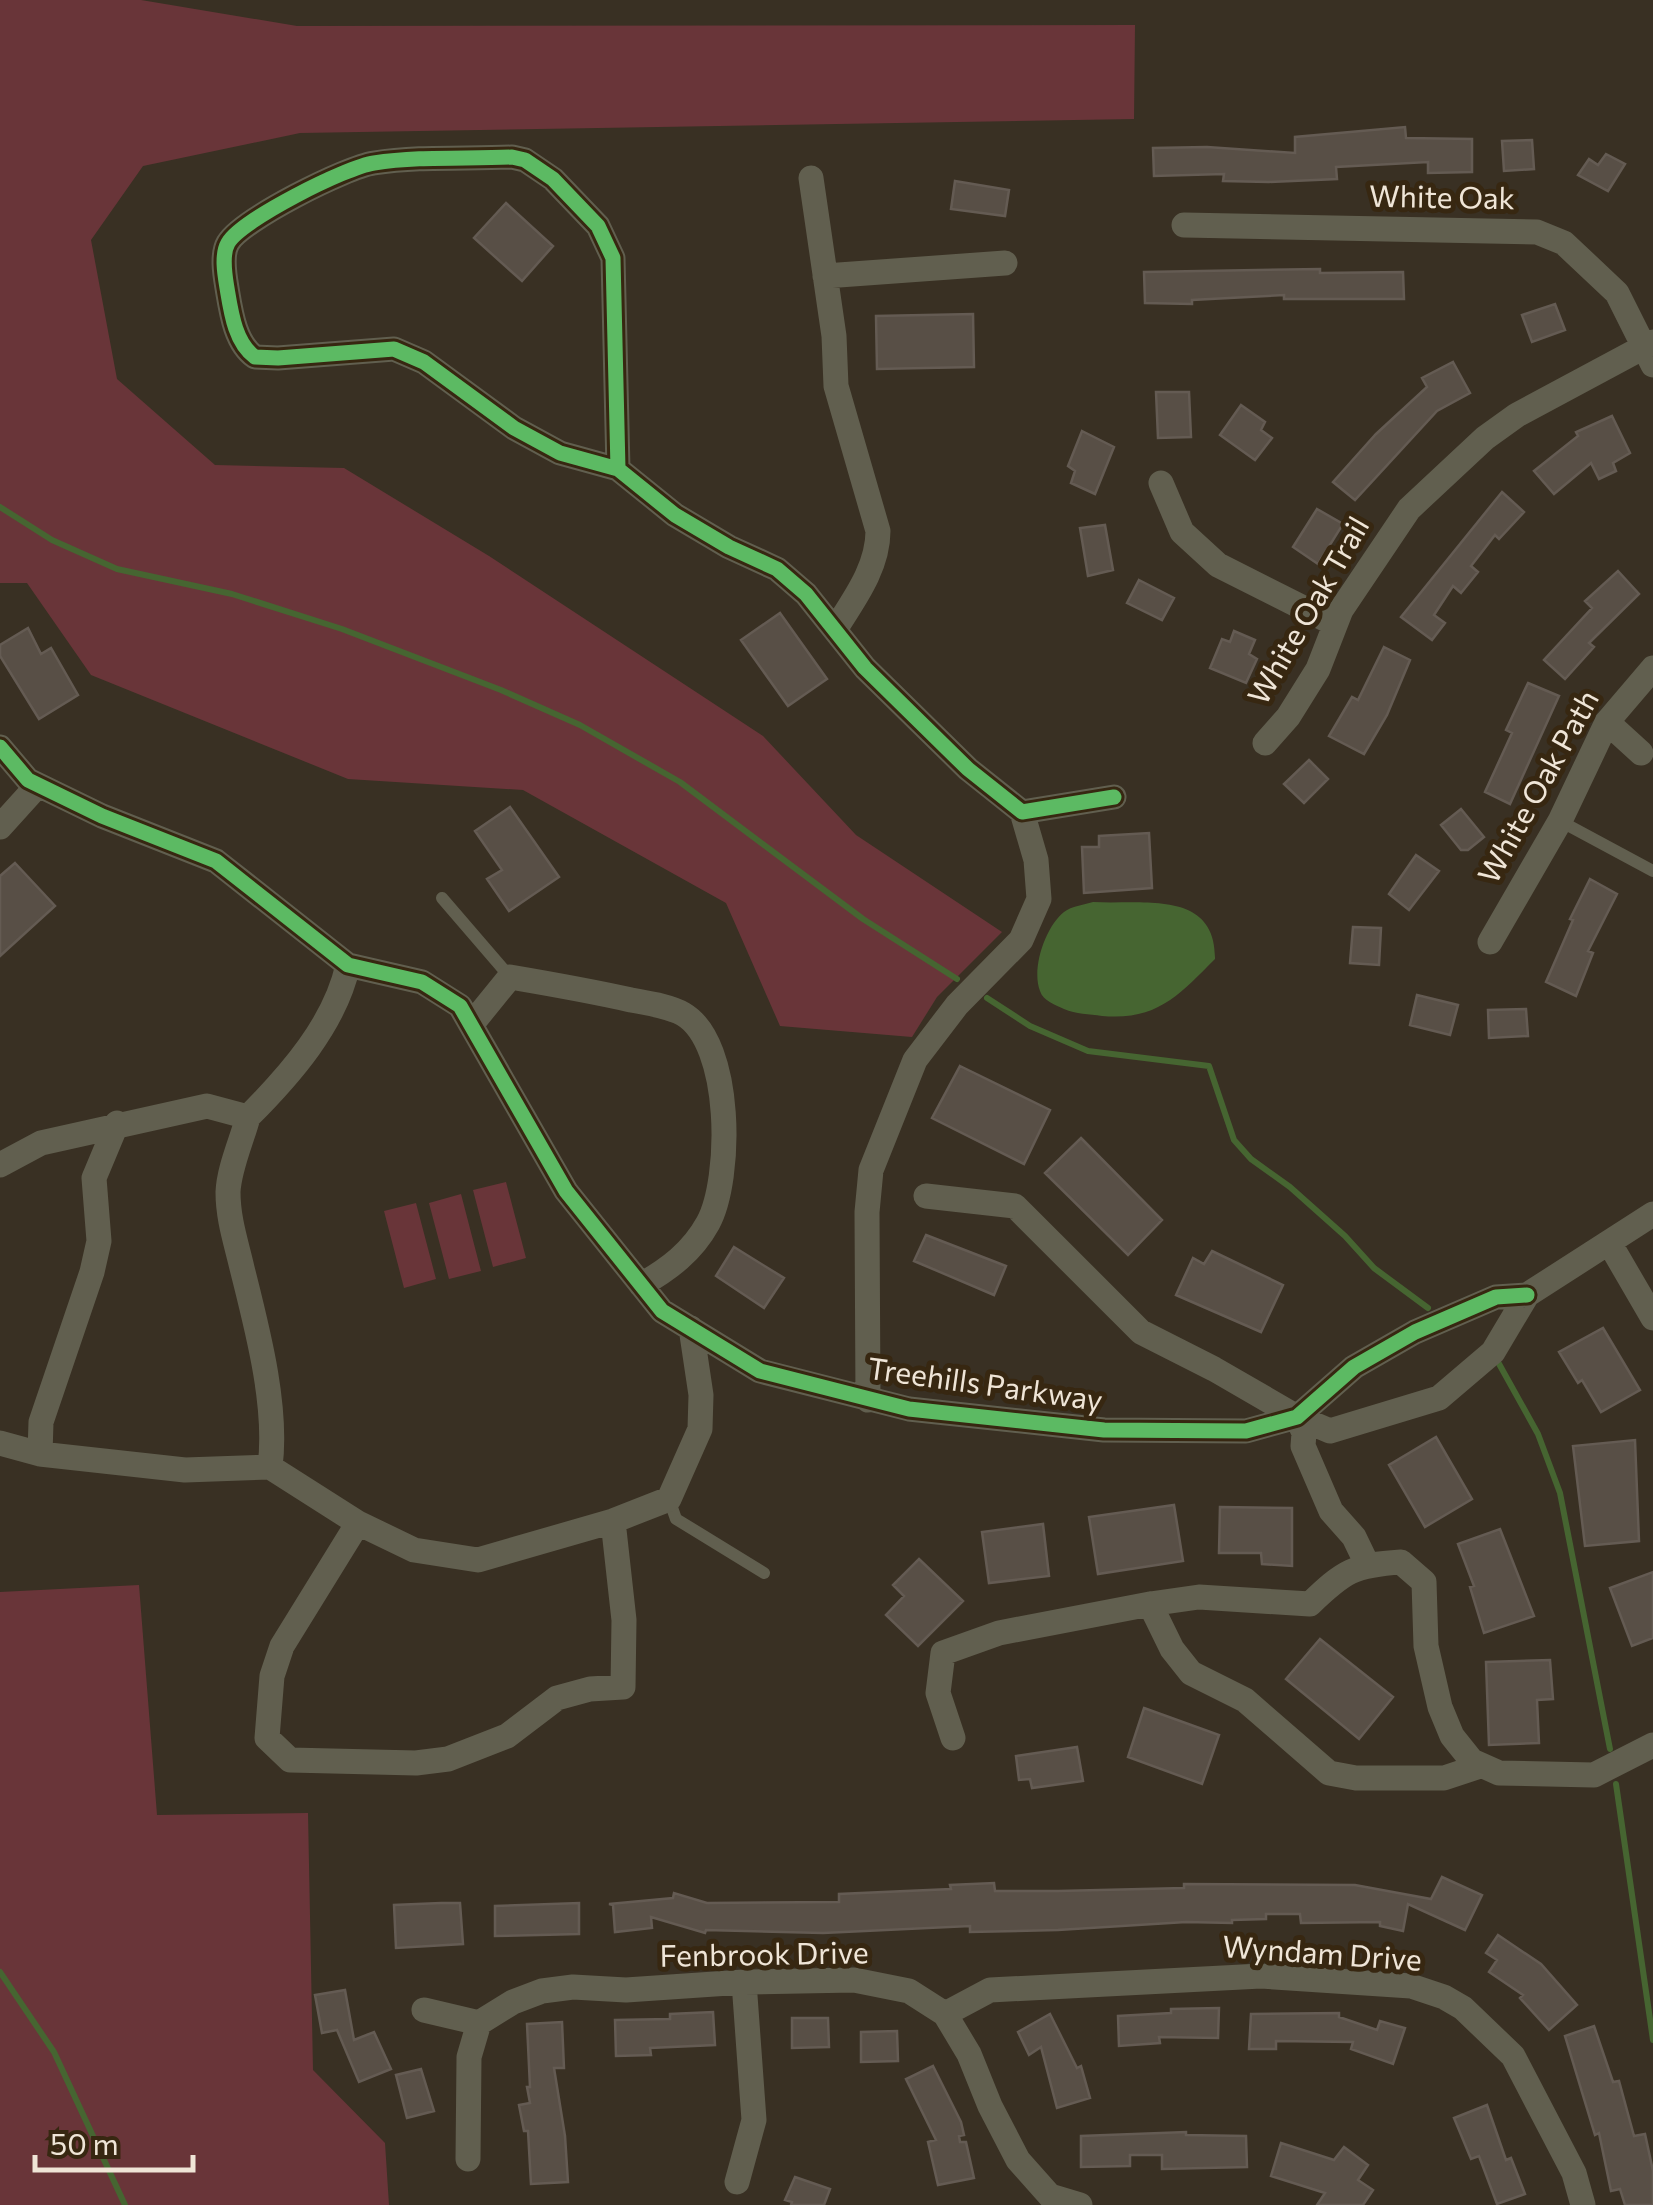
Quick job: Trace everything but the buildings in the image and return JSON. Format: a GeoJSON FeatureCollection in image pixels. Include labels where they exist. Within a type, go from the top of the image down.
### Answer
{"type":"FeatureCollection","features":[{"type":"Feature","properties":{"kind":"street"},"geometry":{"type":"LineString","coordinates":[[618,469],[617,300],[613,258],[598,226],[554,179],[525,160],[512,157],[376,162],[345,170],[246,225],[228,242],[224,254],[227,289],[240,340],[255,357],[394,350],[424,362],[514,428],[560,454],[618,469],[675,515],[728,547],[776,569],[806,594],[865,668],[901,704],[968,769],[1022,812],[1114,797]]}},
{"type":"Feature","properties":{"kind":"street"},"geometry":{"type":"LineString","coordinates":[[811,178],[840,402],[878,531],[878,549],[872,566],[836,628]]}},
{"type":"Feature","properties":{"kind":"street","name":"White Oak"},"geometry":{"type":"LineString","coordinates":[[1184,225],[1537,232],[1564,243],[1617,293],[1650,352]]}},
{"type":"Feature","properties":{"kind":"street"},"geometry":{"type":"LineString","coordinates":[[825,276],[1005,263]]}},
{"type":"Feature","properties":{"kind":"street","name":"White Oak Trail"},"geometry":{"type":"LineString","coordinates":[[1265,743],[1288,717],[1318,668],[1341,610],[1398,522],[1485,438],[1516,415],[1650,352]]}},
{"type":"Feature","properties":{"kind":"street"},"geometry":{"type":"LineString","coordinates":[[1161,483],[1182,532],[1218,566],[1335,624]]}},
{"type":"Feature","properties":{"kind":"street","name":"White Oak Path"},"geometry":{"type":"LineString","coordinates":[[1490,942],[1560,820],[1607,722],[1653,668]]}},
{"type":"Feature","properties":{"kind":"street"},"geometry":{"type":"LineString","coordinates":[[1607,722],[1641,753]]}},
{"type":"Feature","properties":{"kind":"street","name":"Treehills Parkway"},"geometry":{"type":"LineString","coordinates":[[0,748],[28,780],[102,816],[216,860],[348,965],[422,982],[460,1006],[566,1191],[662,1311],[760,1371],[908,1409],[1104,1430],[1246,1431],[1297,1418],[1354,1367],[1415,1332],[1496,1297],[1527,1296]]}},
{"type":"Feature","properties":{"kind":"street"},"geometry":{"type":"LineString","coordinates":[[0,827],[38,785]]}},
{"type":"Feature","properties":{"kind":"street","name":"Treehills Parkway"},"geometry":{"type":"LineString","coordinates":[[868,1400],[866,1212],[870,1170],[915,1060],[957,1004],[1021,940],[1039,899],[1036,860],[1022,812]]}},
{"type":"Feature","properties":{"kind":"street"},"geometry":{"type":"LineString","coordinates":[[270,1467],[274,1437],[257,1338],[229,1222],[228,1186],[248,1116],[280,1085],[322,1026],[342,990],[348,965]]}},
{"type":"Feature","properties":{"kind":"street"},"geometry":{"type":"LineString","coordinates":[[471,1025],[510,977],[648,1003],[684,1014],[706,1036],[720,1081],[723,1184],[709,1221],[692,1248],[669,1269],[641,1284]]}},
{"type":"Feature","properties":{"kind":"street"},"geometry":{"type":"LineString","coordinates":[[0,1165],[41,1143],[207,1106],[248,1116]]}},
{"type":"Feature","properties":{"kind":"street"},"geometry":{"type":"LineString","coordinates":[[40,1454],[40,1422],[99,1241],[94,1178],[117,1124]]}},
{"type":"Feature","properties":{"kind":"street","name":"Treehills Parkway"},"geometry":{"type":"LineString","coordinates":[[926,1196],[1015,1206],[1140,1332],[1214,1369],[1297,1418],[1330,1431],[1439,1398],[1493,1352],[1527,1296],[1653,1214]]}},
{"type":"Feature","properties":{"kind":"street"},"geometry":{"type":"LineString","coordinates":[[1610,1244],[1653,1318]]}},
{"type":"Feature","properties":{"kind":"street"},"geometry":{"type":"LineString","coordinates":[[0,1443],[40,1454],[186,1470],[270,1467],[358,1524],[414,1550],[478,1560],[613,1521],[668,1500],[700,1429],[701,1395],[690,1328]]}},
{"type":"Feature","properties":{"kind":"street"},"geometry":{"type":"LineString","coordinates":[[1297,1418],[1304,1433],[1303,1446],[1332,1511],[1354,1537],[1366,1564]]}},
{"type":"Feature","properties":{"kind":"street"},"geometry":{"type":"LineString","coordinates":[[358,1524],[282,1646],[272,1676],[268,1738],[290,1760],[416,1763],[448,1759],[506,1736],[557,1698],[623,1688],[624,1620],[613,1521]]}},
{"type":"Feature","properties":{"kind":"street"},"geometry":{"type":"LineString","coordinates":[[953,1738],[938,1693],[943,1652],[999,1633],[1150,1604],[1199,1598],[1310,1604],[1338,1577],[1366,1564],[1400,1562],[1424,1582],[1426,1646],[1440,1707],[1452,1736],[1480,1766],[1499,1774],[1594,1775],[1653,1745]]}},
{"type":"Feature","properties":{"kind":"street"},"geometry":{"type":"LineString","coordinates":[[1150,1604],[1172,1649],[1191,1673],[1245,1700],[1329,1773],[1356,1778],[1444,1778],[1480,1766]]}},
{"type":"Feature","properties":{"kind":"street","name":"Wyndam Drive"},"geometry":{"type":"LineString","coordinates":[[945,2014],[990,1990],[1261,1976],[1410,1986],[1463,2008],[1513,2056],[1574,2173],[1583,2205]]}},
{"type":"Feature","properties":{"kind":"street","name":"Fenbrook Drive"},"geometry":{"type":"LineString","coordinates":[[479,2023],[513,2002],[542,1991],[573,1987],[626,1990],[854,1980],[909,1991],[945,2014],[970,2054],[990,2106],[1018,2160],[1046,2200],[1080,2205]]}},
{"type":"Feature","properties":{"kind":"street"},"geometry":{"type":"LineString","coordinates":[[737,2182],[754,2120],[744,1982]]}},
{"type":"Feature","properties":{"kind":"street"},"geometry":{"type":"LineString","coordinates":[[424,2010],[479,2023],[469,2057],[468,2159]]}},
{"type":"Feature","properties":{"kind":"lane"},"geometry":{"type":"LineString","coordinates":[[1560,820],[1653,871]]}},
{"type":"Feature","properties":{"kind":"lane"},"geometry":{"type":"LineString","coordinates":[[442,898],[510,977]]}},
{"type":"Feature","properties":{"kind":"lane"},"geometry":{"type":"LineString","coordinates":[[668,1500],[676,1519],[764,1574]]}},
{"type":"Feature","properties":{"kind":"shaded area"},"geometry":{"type":"Polygon","coordinates":[[[0,0],[141,0],[297,26],[1135,25],[1134,119],[300,133],[143,166],[91,240],[117,379],[215,465],[344,468],[489,556],[763,736],[856,835],[1002,932],[937,997],[912,1037],[780,1026],[726,903],[523,790],[348,779],[91,675],[27,583],[0,583],[0,0]]]}},
{"type":"Feature","properties":{"kind":"shaded area"},"geometry":{"type":"Polygon","coordinates":[[[1093,902],[1153,903],[1190,911],[1203,921],[1212,937],[1215,959],[1178,994],[1152,1010],[1102,1016],[1057,1006],[1040,991],[1037,971],[1042,948],[1057,918],[1074,907],[1093,902]]]}},
{"type":"Feature","properties":{"kind":"shaded area"},"geometry":{"type":"Polygon","coordinates":[[[506,1182],[526,1258],[493,1267],[473,1190],[506,1182]]]}},
{"type":"Feature","properties":{"kind":"shaded area"},"geometry":{"type":"Polygon","coordinates":[[[461,1194],[481,1271],[449,1279],[429,1203],[461,1194]]]}},
{"type":"Feature","properties":{"kind":"shaded area"},"geometry":{"type":"Polygon","coordinates":[[[416,1203],[436,1279],[404,1288],[384,1211],[416,1203]]]}},
{"type":"Feature","properties":{"kind":"shaded area"},"geometry":{"type":"Polygon","coordinates":[[[139,1585],[157,1815],[308,1813],[313,2070],[385,2143],[389,2205],[0,2205],[0,1592],[139,1585]]]}},
{"type":"Feature","properties":{"kind":"waterway"},"geometry":{"type":"LineString","coordinates":[[0,507],[52,540],[117,569],[232,594],[342,629],[580,725],[680,782],[863,919],[957,979]]}},
{"type":"Feature","properties":{"kind":"waterway"},"geometry":{"type":"LineString","coordinates":[[987,998],[1030,1026],[1088,1051],[1209,1066],[1234,1140],[1251,1159],[1290,1187],[1374,1268],[1428,1308]]}},
{"type":"Feature","properties":{"kind":"waterway"},"geometry":{"type":"LineString","coordinates":[[1498,1362],[1538,1434],[1560,1493],[1610,1749]]}},
{"type":"Feature","properties":{"kind":"waterway"},"geometry":{"type":"LineString","coordinates":[[1616,1784],[1653,2040]]}},
{"type":"Feature","properties":{"kind":"waterway"},"geometry":{"type":"LineString","coordinates":[[0,1972],[54,2052],[125,2205]]}},
{"type":"Feature","properties":{"kind":"cycle path"},"geometry":{"type":"LineString","coordinates":[[618,469],[613,258],[598,226],[553,179],[525,160],[512,157],[374,163],[319,184],[273,209],[252,221],[228,243],[224,266],[232,317],[243,344],[255,357],[394,349],[424,362],[514,428],[560,453],[618,469],[675,515],[729,547],[777,569],[806,594],[865,668],[968,769],[1022,812],[1114,797]]}},
{"type":"Feature","properties":{"kind":"cycle path"},"geometry":{"type":"LineString","coordinates":[[0,747],[28,780],[102,816],[216,861],[348,965],[422,982],[460,1006],[566,1191],[662,1311],[760,1371],[909,1409],[1104,1430],[1246,1431],[1297,1417],[1354,1367],[1415,1332],[1496,1297],[1527,1295]]}}]}
